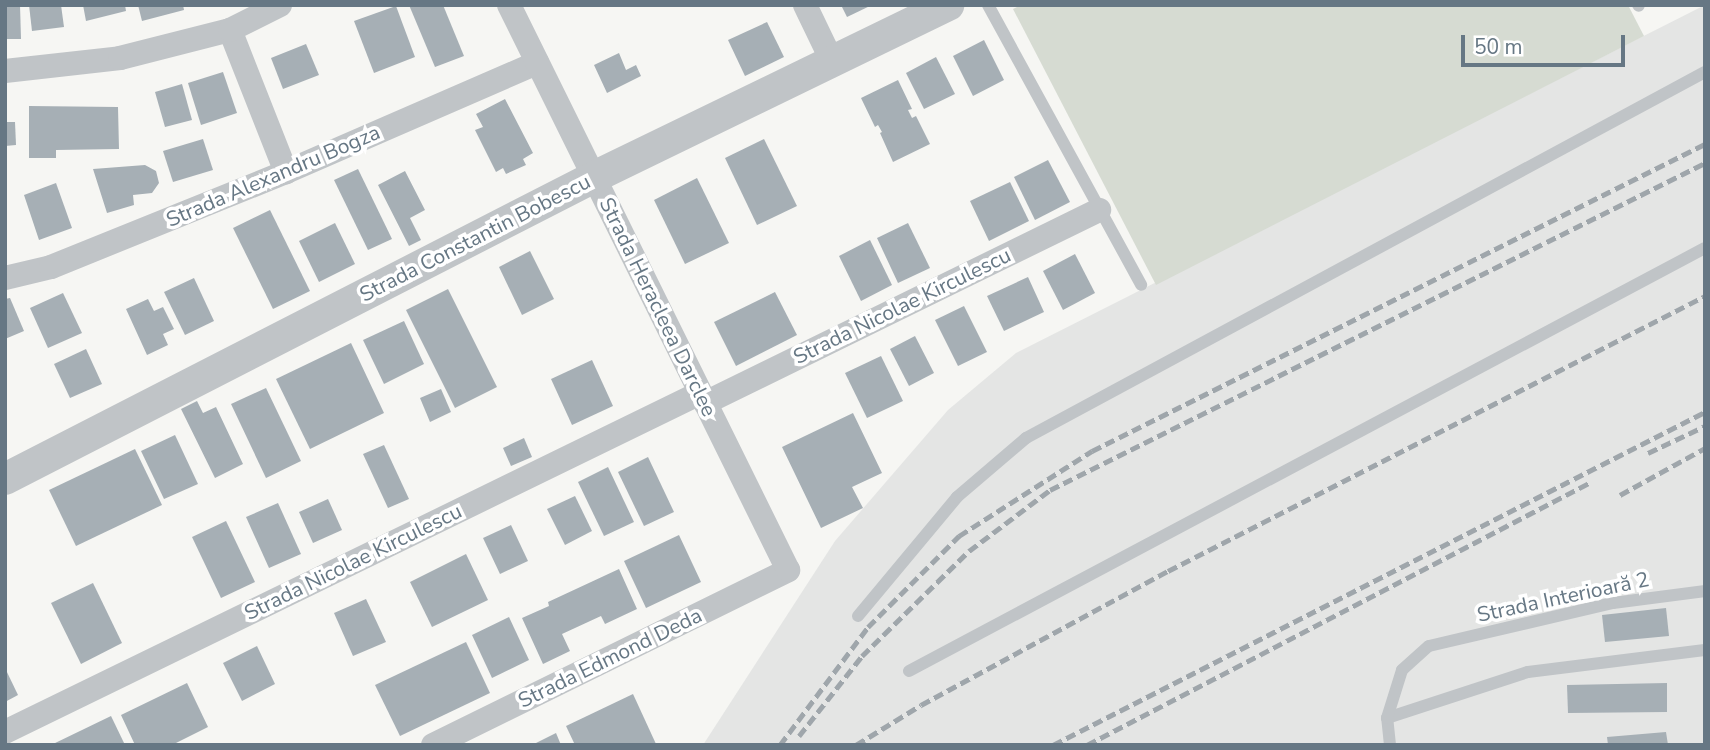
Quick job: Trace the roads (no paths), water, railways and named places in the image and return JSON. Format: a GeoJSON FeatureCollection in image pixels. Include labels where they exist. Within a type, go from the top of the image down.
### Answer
{"type":"FeatureCollection","features":[{"type":"Feature","properties":{"kind":"street"},"geometry":{"type":"LineString","coordinates":[[5,71],[120,58],[230,30],[279,5]]}},
{"type":"Feature","properties":{"kind":"street","name":"Strada Heracleea Darclee"},"geometry":{"type":"LineString","coordinates":[[509,5],[788,570]]}},
{"type":"Feature","properties":{"kind":"street"},"geometry":{"type":"LineString","coordinates":[[805,5],[832,61]]}},
{"type":"Feature","properties":{"kind":"street","name":"Strada Constantin Bobescu"},"geometry":{"type":"LineString","coordinates":[[5,479],[594,177],[948,5]]}},
{"type":"Feature","properties":{"kind":"street"},"geometry":{"type":"LineString","coordinates":[[230,30],[286,172]]}},
{"type":"Feature","properties":{"kind":"street","name":"Strada Alexandru Bogza"},"geometry":{"type":"LineString","coordinates":[[5,278],[51,267],[286,172],[537,63]]}},
{"type":"Feature","properties":{"kind":"street","name":"Strada Nicolae Kirculescu"},"geometry":{"type":"LineString","coordinates":[[5,732],[1099,210]]}},
{"type":"Feature","properties":{"kind":"street","name":"Strada Edmond Deda"},"geometry":{"type":"LineString","coordinates":[[433,745],[788,570]]}},
{"type":"Feature","properties":{"kind":"lane"},"geometry":{"type":"LineString","coordinates":[[988,5],[1141,285]]}},
{"type":"Feature","properties":{"kind":"lane"},"geometry":{"type":"LineString","coordinates":[[858,616],[957,497],[1026,438],[1705,72]]}},
{"type":"Feature","properties":{"kind":"lane"},"geometry":{"type":"LineString","coordinates":[[909,671],[1705,248]]}},
{"type":"Feature","properties":{"kind":"lane","name":"Strada Interioară 2"},"geometry":{"type":"LineString","coordinates":[[1387,718],[1402,670],[1429,646],[1613,603],[1705,591]]}},
{"type":"Feature","properties":{"kind":"lane"},"geometry":{"type":"LineString","coordinates":[[1391,745],[1387,718],[1528,672],[1705,650]]}},
{"type":"Feature","properties":{"kind":"railway"},"geometry":{"type":"LineString","coordinates":[[780,745],[868,627],[959,536],[1092,451],[1705,144]]}},
{"type":"Feature","properties":{"kind":"railway"},"geometry":{"type":"LineString","coordinates":[[799,736],[862,656],[969,551],[1050,490],[1705,163]]}},
{"type":"Feature","properties":{"kind":"railway"},"geometry":{"type":"LineString","coordinates":[[856,745],[921,705],[1168,571],[1705,296]]}},
{"type":"Feature","properties":{"kind":"railway"},"geometry":{"type":"LineString","coordinates":[[1053,745],[1705,412]]}},
{"type":"Feature","properties":{"kind":"railway"},"geometry":{"type":"LineString","coordinates":[[1648,453],[1705,426]]}},
{"type":"Feature","properties":{"kind":"railway"},"geometry":{"type":"LineString","coordinates":[[1620,495],[1705,448]]}},
{"type":"Feature","properties":{"kind":"railway"},"geometry":{"type":"LineString","coordinates":[[1087,745],[1589,483]]}}]}
